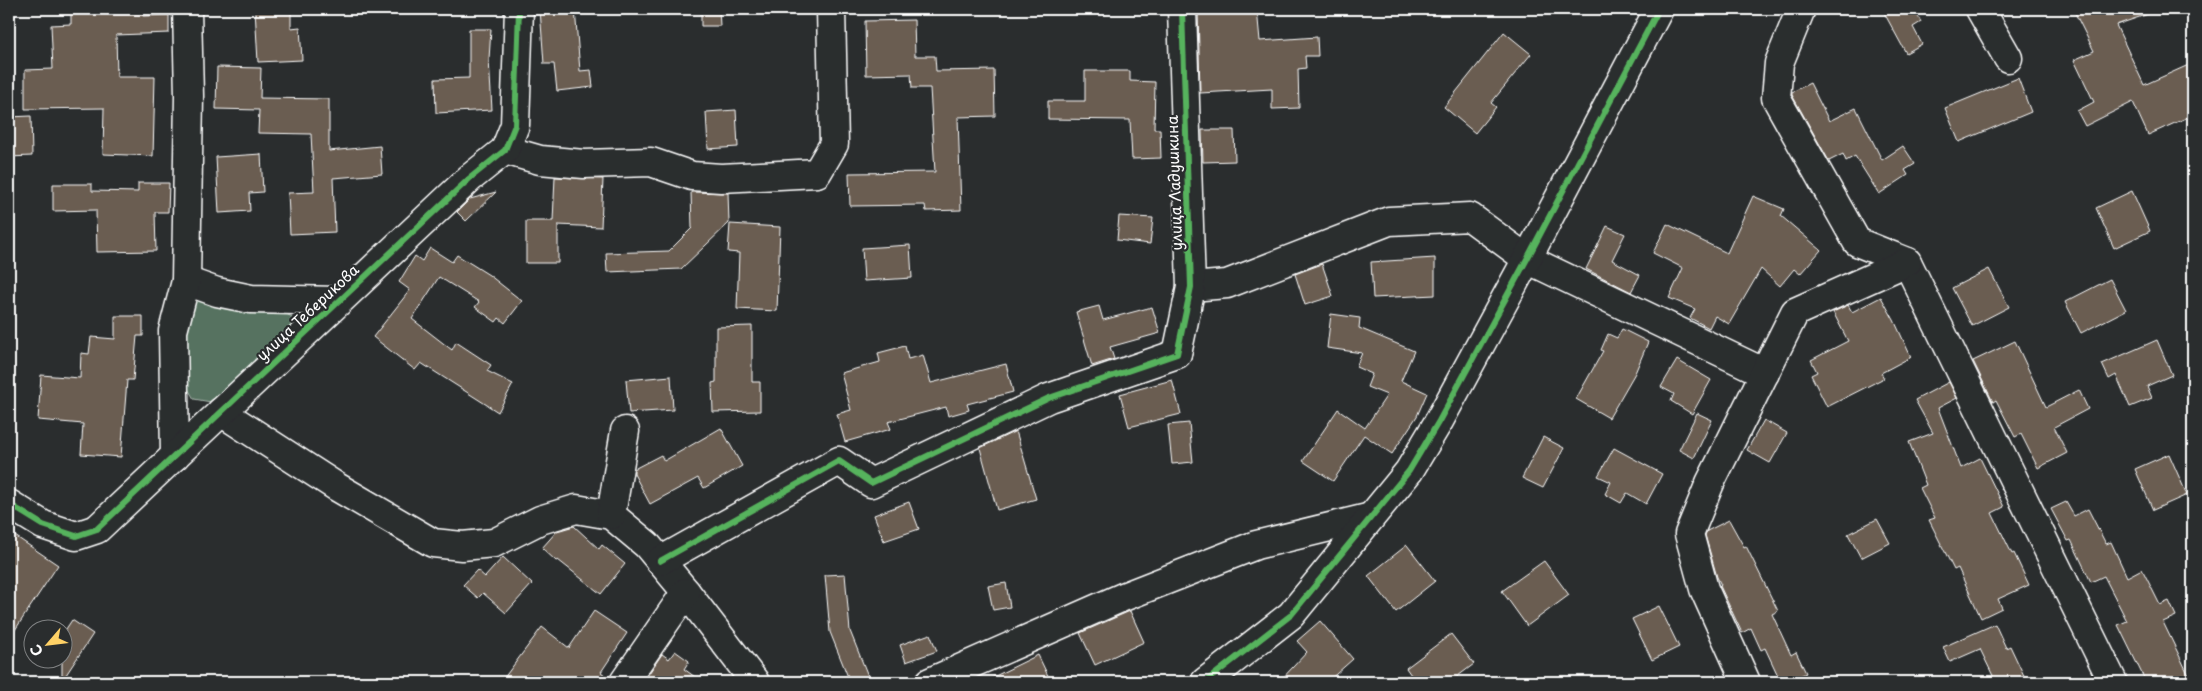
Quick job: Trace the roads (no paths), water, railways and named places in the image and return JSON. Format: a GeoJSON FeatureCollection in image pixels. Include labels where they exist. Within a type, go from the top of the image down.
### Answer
{"type":"FeatureCollection","features":[{"type":"Feature","properties":{"kind":"street"},"geometry":{"type":"LineString","coordinates":[[175,456],[173,331],[186,281],[189,96],[187,9]]}},
{"type":"Feature","properties":{"kind":"street","name":"улица Теберикова"},"geometry":{"type":"LineString","coordinates":[[9,504],[44,525],[76,536],[96,530],[470,178],[505,150],[515,125],[519,9]]}},
{"type":"Feature","properties":{"kind":"street"},"geometry":{"type":"LineString","coordinates":[[505,150],[540,160],[584,164],[651,162],[692,176],[721,178],[816,173],[834,144],[831,9]]}},
{"type":"Feature","properties":{"kind":"street","name":"улица Ладушкина"},"geometry":{"type":"LineString","coordinates":[[660,562],[839,461],[871,483],[1049,398],[1178,354],[1190,287],[1182,9]]}},
{"type":"Feature","properties":{"kind":"street"},"geometry":{"type":"LineString","coordinates":[[1205,682],[1291,615],[1409,471],[1439,421],[1527,259],[1659,9]]}},
{"type":"Feature","properties":{"kind":"street"},"geometry":{"type":"LineString","coordinates":[[1801,9],[1779,62],[1776,98],[1857,242],[1906,262],[2113,682]]}},
{"type":"Feature","properties":{"kind":"street"},"geometry":{"type":"LineString","coordinates":[[1980,9],[2008,58]]}},
{"type":"Feature","properties":{"kind":"street"},"geometry":{"type":"LineString","coordinates":[[1190,287],[1227,284],[1389,221],[1470,217],[1527,259],[1765,373]]}},
{"type":"Feature","properties":{"kind":"street"},"geometry":{"type":"LineString","coordinates":[[1746,682],[1704,589],[1689,534],[1710,483],[1795,312],[1906,262]]}},
{"type":"Feature","properties":{"kind":"street"},"geometry":{"type":"LineString","coordinates":[[186,281],[217,292],[251,299],[338,301]]}},
{"type":"Feature","properties":{"kind":"street"},"geometry":{"type":"LineString","coordinates":[[221,412],[337,487],[433,543],[462,546],[494,543],[540,520],[576,509],[611,515],[646,545],[686,592],[755,682]]}},
{"type":"Feature","properties":{"kind":"street"},"geometry":{"type":"LineString","coordinates":[[611,515],[625,431]]}},
{"type":"Feature","properties":{"kind":"street"},"geometry":{"type":"LineString","coordinates":[[930,682],[1123,598],[1256,545],[1371,517]]}},
{"type":"Feature","properties":{"kind":"street"},"geometry":{"type":"LineString","coordinates":[[624,682],[686,592]]}}]}
